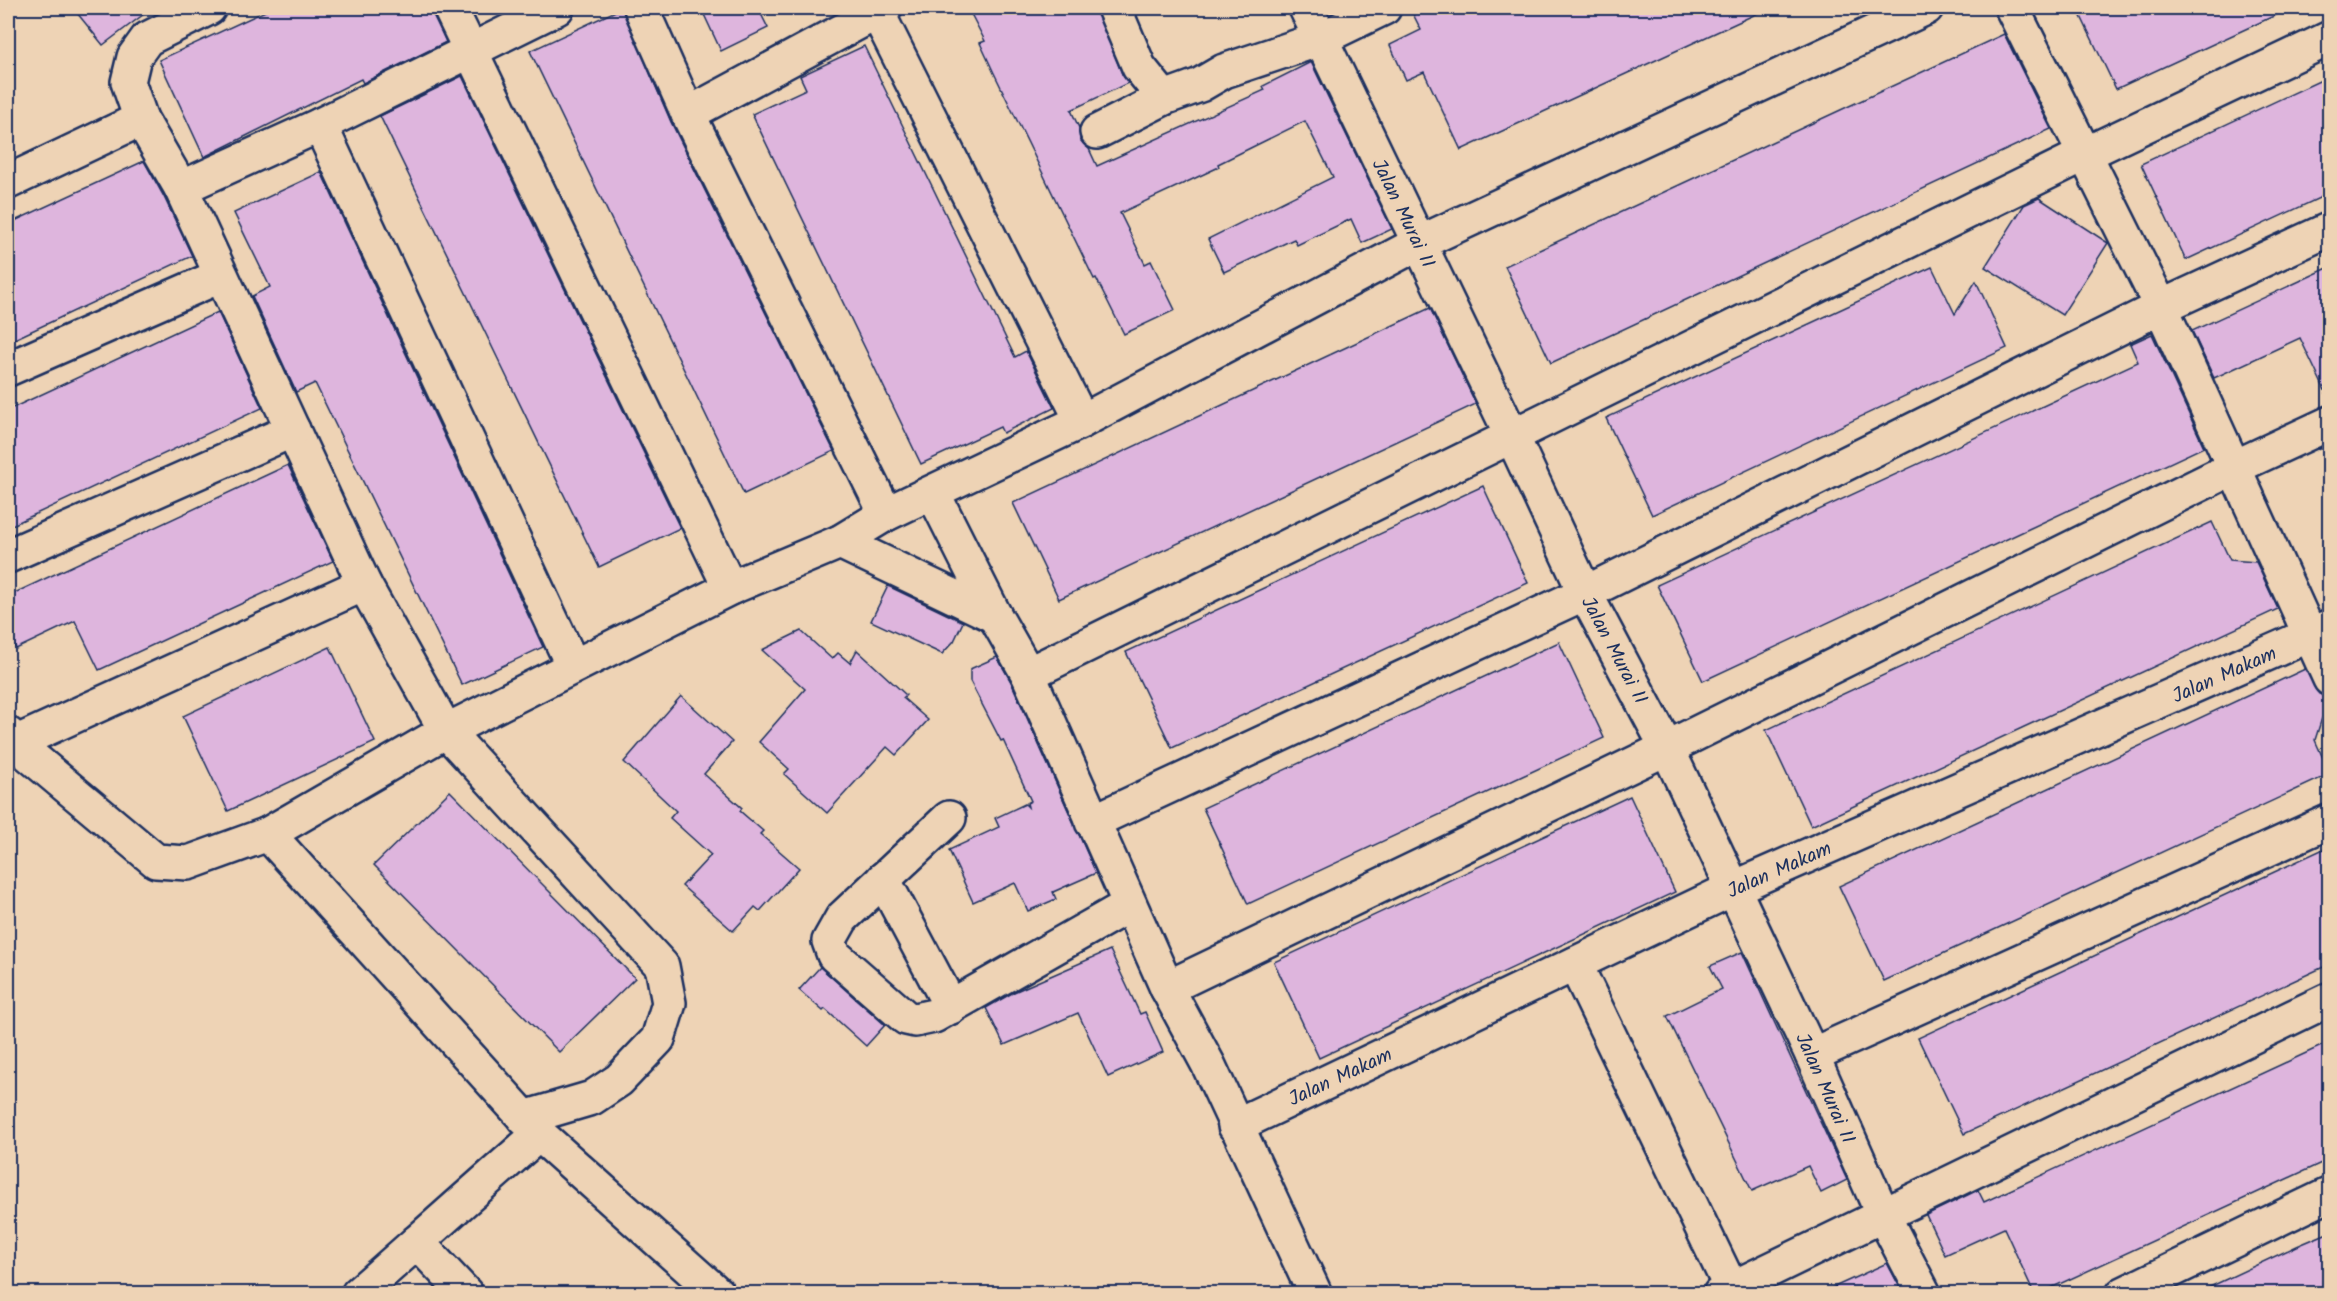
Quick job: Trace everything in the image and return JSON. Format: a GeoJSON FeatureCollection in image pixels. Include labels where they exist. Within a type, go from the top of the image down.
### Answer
{"type":"FeatureCollection","features":[{"type":"Feature","properties":{"kind":"street"},"geometry":{"type":"LineString","coordinates":[[209,8],[147,39],[134,57],[128,82],[141,119],[181,188],[364,584],[446,731],[662,966],[669,1003],[658,1039],[619,1080],[592,1098],[531,1126],[417,1242],[358,1293]]}},
{"type":"Feature","properties":{"kind":"street"},"geometry":{"type":"LineString","coordinates":[[450,8],[730,588]]}},
{"type":"Feature","properties":{"kind":"street"},"geometry":{"type":"LineString","coordinates":[[181,188],[320,125],[469,49],[557,8]]}},
{"type":"Feature","properties":{"kind":"street"},"geometry":{"type":"LineString","coordinates":[[641,8],[688,114],[886,514]]}},
{"type":"Feature","properties":{"kind":"street"},"geometry":{"type":"LineString","coordinates":[[1114,8],[1139,67],[1164,98]]}},
{"type":"Feature","properties":{"kind":"street","name":"Jalan Murai II"},"geometry":{"type":"LineString","coordinates":[[1305,8],[1512,436],[1585,593],[1667,748],[1812,1055],[1883,1215],[1923,1293]]}},
{"type":"Feature","properties":{"kind":"street"},"geometry":{"type":"LineString","coordinates":[[1097,132],[1164,98],[1200,85],[1224,71],[1320,39],[1384,8]]}},
{"type":"Feature","properties":{"kind":"street"},"geometry":{"type":"LineString","coordinates":[[364,584],[11,739],[156,861],[188,863],[268,834],[446,731],[730,588],[840,542],[886,514],[1082,420],[1419,243],[1926,8]]}},
{"type":"Feature","properties":{"kind":"street"},"geometry":{"type":"LineString","coordinates":[[2012,8],[2161,307],[2233,468],[2319,631],[2330,679]]}},
{"type":"Feature","properties":{"kind":"street"},"geometry":{"type":"LineString","coordinates":[[688,114],[879,9],[1082,420]]}},
{"type":"Feature","properties":{"kind":"street"},"geometry":{"type":"LineString","coordinates":[[1028,674],[2085,154],[2330,38]]}},
{"type":"Feature","properties":{"kind":"street"},"geometry":{"type":"LineString","coordinates":[[8,182],[141,119]]}},
{"type":"Feature","properties":{"kind":"street"},"geometry":{"type":"LineString","coordinates":[[320,125],[573,666]]}},
{"type":"Feature","properties":{"kind":"street"},"geometry":{"type":"LineString","coordinates":[[1092,822],[1585,593],[2161,307],[2330,229]]}},
{"type":"Feature","properties":{"kind":"street"},"geometry":{"type":"LineString","coordinates":[[8,369],[220,276]]}},
{"type":"Feature","properties":{"kind":"street"},"geometry":{"type":"LineString","coordinates":[[1167,988],[1667,748],[2233,468],[2330,423]]}},
{"type":"Feature","properties":{"kind":"street"},"geometry":{"type":"LineString","coordinates":[[8,556],[292,430]]}},
{"type":"Feature","properties":{"kind":"street"},"geometry":{"type":"LineString","coordinates":[[933,493],[995,616],[1028,674],[1167,988],[1208,1064],[1314,1293]]}},
{"type":"Feature","properties":{"kind":"street"},"geometry":{"type":"LineString","coordinates":[[840,542],[995,616]]}},
{"type":"Feature","properties":{"kind":"street","name":"Jalan Makam"},"geometry":{"type":"LineString","coordinates":[[1235,1126],[1734,888],[2319,631]]}},
{"type":"Feature","properties":{"kind":"street"},"geometry":{"type":"LineString","coordinates":[[949,818],[842,918],[828,941],[831,950],[906,1018],[915,1020],[934,1016],[1129,905]]}},
{"type":"Feature","properties":{"kind":"street"},"geometry":{"type":"LineString","coordinates":[[1812,1055],[2330,821]]}},
{"type":"Feature","properties":{"kind":"street"},"geometry":{"type":"LineString","coordinates":[[268,834],[531,1126],[718,1293]]}},
{"type":"Feature","properties":{"kind":"street"},"geometry":{"type":"LineString","coordinates":[[884,879],[951,1007]]}},
{"type":"Feature","properties":{"kind":"street"},"geometry":{"type":"LineString","coordinates":[[1575,964],[1726,1291],[2330,999]]}},
{"type":"Feature","properties":{"kind":"street"},"geometry":{"type":"LineString","coordinates":[[2123,1293],[2330,1194]]}},
{"type":"Feature","properties":{"kind":"street"},"geometry":{"type":"LineString","coordinates":[[417,1242],[466,1293]]}},
{"type":"Feature","properties":{"kind":"building"},"geometry":{"type":"Polygon","coordinates":[[[73,8],[152,8],[103,45],[73,8]]]}},
{"type":"Feature","properties":{"kind":"building"},"geometry":{"type":"Polygon","coordinates":[[[272,8],[431,8],[446,42],[363,83],[361,79],[204,157],[159,60],[272,8]]]}},
{"type":"Feature","properties":{"kind":"building"},"geometry":{"type":"Polygon","coordinates":[[[622,8],[671,122],[834,451],[744,494],[530,51],[622,8]]]}},
{"type":"Feature","properties":{"kind":"building"},"geometry":{"type":"Polygon","coordinates":[[[701,8],[758,8],[768,28],[721,51],[701,8]]]}},
{"type":"Feature","properties":{"kind":"building"},"geometry":{"type":"Polygon","coordinates":[[[968,8],[1096,8],[1122,74],[1128,83],[1071,110],[1079,128],[1080,140],[1089,149],[1097,166],[1265,90],[1263,86],[1311,62],[1392,229],[1362,243],[1351,219],[1297,245],[1294,239],[1224,272],[1208,239],[1333,177],[1305,121],[1218,164],[1219,167],[1120,213],[1145,264],[1151,261],[1175,310],[1124,334],[1096,278],[1094,279],[994,73],[980,43],[985,41],[968,8]]]}},
{"type":"Feature","properties":{"kind":"building"},"geometry":{"type":"Polygon","coordinates":[[[1410,8],[1769,8],[1461,150],[1424,72],[1406,80],[1390,45],[1421,30],[1410,8]]]}},
{"type":"Feature","properties":{"kind":"building"},"geometry":{"type":"Polygon","coordinates":[[[2077,8],[2291,8],[2116,89],[2077,8]]]}},
{"type":"Feature","properties":{"kind":"building"},"geometry":{"type":"Polygon","coordinates":[[[2004,34],[2051,129],[1551,363],[1505,266],[2004,34]]]}},
{"type":"Feature","properties":{"kind":"building"},"geometry":{"type":"Polygon","coordinates":[[[864,46],[1015,357],[1026,351],[1054,408],[1003,433],[1000,427],[921,464],[752,114],[806,89],[800,76],[864,46]]]}},
{"type":"Feature","properties":{"kind":"building"},"geometry":{"type":"Polygon","coordinates":[[[462,76],[680,528],[599,567],[380,116],[462,76]]]}},
{"type":"Feature","properties":{"kind":"building"},"geometry":{"type":"Polygon","coordinates":[[[2330,76],[2330,193],[2186,260],[2141,164],[2330,76]]]}},
{"type":"Feature","properties":{"kind":"building"},"geometry":{"type":"Polygon","coordinates":[[[144,161],[192,256],[8,342],[8,224],[144,161]]]}},
{"type":"Feature","properties":{"kind":"building"},"geometry":{"type":"Polygon","coordinates":[[[321,172],[543,647],[462,685],[315,383],[296,392],[252,296],[270,287],[234,213],[321,172]]]}},
{"type":"Feature","properties":{"kind":"building"},"geometry":{"type":"Polygon","coordinates":[[[2039,198],[2108,243],[2062,315],[1985,267],[2024,205],[2039,198]]]}},
{"type":"Feature","properties":{"kind":"building"},"geometry":{"type":"Polygon","coordinates":[[[1932,267],[1955,314],[1976,281],[2007,348],[1652,515],[1606,418],[1932,267]]]}},
{"type":"Feature","properties":{"kind":"building"},"geometry":{"type":"Polygon","coordinates":[[[2330,267],[2330,401],[2300,338],[2214,378],[2192,331],[2330,267]]]}},
{"type":"Feature","properties":{"kind":"building"},"geometry":{"type":"Polygon","coordinates":[[[1430,308],[1476,404],[1059,599],[1013,503],[1430,308]]]}},
{"type":"Feature","properties":{"kind":"building"},"geometry":{"type":"Polygon","coordinates":[[[218,312],[262,408],[8,527],[8,410],[218,312]]]}},
{"type":"Feature","properties":{"kind":"building"},"geometry":{"type":"Polygon","coordinates":[[[2152,334],[2204,447],[1703,681],[1657,585],[2138,362],[2130,344],[2152,334]]]}},
{"type":"Feature","properties":{"kind":"building"},"geometry":{"type":"Polygon","coordinates":[[[288,465],[333,561],[99,670],[75,621],[16,649],[8,631],[8,596],[288,465]]]}},
{"type":"Feature","properties":{"kind":"building"},"geometry":{"type":"Polygon","coordinates":[[[1483,486],[1528,583],[1172,748],[1126,652],[1483,486]]]}},
{"type":"Feature","properties":{"kind":"building"},"geometry":{"type":"Polygon","coordinates":[[[2212,522],[2230,560],[2256,562],[2278,609],[1811,826],[1766,730],[2212,522]]]}},
{"type":"Feature","properties":{"kind":"building"},"geometry":{"type":"Polygon","coordinates":[[[888,586],[963,622],[954,641],[942,654],[871,621],[888,586]]]}},
{"type":"Feature","properties":{"kind":"building"},"geometry":{"type":"Polygon","coordinates":[[[801,631],[832,659],[838,653],[850,663],[857,650],[906,695],[903,698],[928,720],[896,755],[887,747],[827,813],[784,774],[789,769],[759,742],[805,689],[762,650],[801,631]]]}},
{"type":"Feature","properties":{"kind":"building"},"geometry":{"type":"Polygon","coordinates":[[[1559,642],[1604,738],[1248,904],[1203,808],[1559,642]]]}},
{"type":"Feature","properties":{"kind":"building"},"geometry":{"type":"Polygon","coordinates":[[[330,647],[375,742],[228,811],[183,716],[330,647]]]}},
{"type":"Feature","properties":{"kind":"building"},"geometry":{"type":"Polygon","coordinates":[[[997,657],[1011,682],[1096,873],[1053,892],[1056,899],[1028,911],[1015,883],[973,902],[949,850],[999,827],[995,818],[1025,804],[1028,807],[1027,803],[1031,801],[1003,740],[1001,741],[970,681],[970,669],[997,657]]]}},
{"type":"Feature","properties":{"kind":"building"},"geometry":{"type":"Polygon","coordinates":[[[2305,669],[2319,694],[2330,698],[2330,714],[2322,718],[2315,740],[2330,774],[1884,981],[1839,886],[2305,669]]]}},
{"type":"Feature","properties":{"kind":"building"},"geometry":{"type":"Polygon","coordinates":[[[681,696],[732,742],[704,774],[742,808],[740,811],[763,831],[760,834],[799,868],[760,911],[755,907],[733,931],[682,886],[711,855],[670,818],[676,811],[624,762],[681,696]]]}},
{"type":"Feature","properties":{"kind":"building"},"geometry":{"type":"Polygon","coordinates":[[[450,791],[635,978],[559,1052],[374,865],[450,791]]]}},
{"type":"Feature","properties":{"kind":"building"},"geometry":{"type":"Polygon","coordinates":[[[1630,796],[1675,892],[1319,1058],[1274,962],[1630,796]]]}},
{"type":"Feature","properties":{"kind":"building"},"geometry":{"type":"Polygon","coordinates":[[[2330,846],[2330,964],[1964,1134],[1918,1038],[2330,846]]]}},
{"type":"Feature","properties":{"kind":"building"},"geometry":{"type":"Polygon","coordinates":[[[1110,950],[1140,1014],[1145,1012],[1163,1052],[1108,1077],[1078,1013],[1004,1045],[986,1008],[1014,992],[1110,950]]]}},
{"type":"Feature","properties":{"kind":"building"},"geometry":{"type":"Polygon","coordinates":[[[1742,952],[1847,1180],[1821,1193],[1808,1166],[1752,1191],[1667,1016],[1722,989],[1710,966],[1742,952]]]}},
{"type":"Feature","properties":{"kind":"building"},"geometry":{"type":"Polygon","coordinates":[[[820,967],[885,1025],[866,1046],[825,1009],[823,1011],[799,990],[820,967]]]}},
{"type":"Feature","properties":{"kind":"building"},"geometry":{"type":"Polygon","coordinates":[[[2330,1042],[2330,1159],[2040,1293],[2034,1293],[2004,1228],[1945,1255],[1926,1215],[1978,1190],[1984,1202],[2330,1042]]]}},
{"type":"Feature","properties":{"kind":"building"},"geometry":{"type":"Polygon","coordinates":[[[2330,1232],[2330,1293],[2197,1293],[2297,1246],[2330,1232]]]}},
{"type":"Feature","properties":{"kind":"building"},"geometry":{"type":"Polygon","coordinates":[[[1887,1263],[1903,1293],[1821,1293],[1887,1263]]]}}]}
